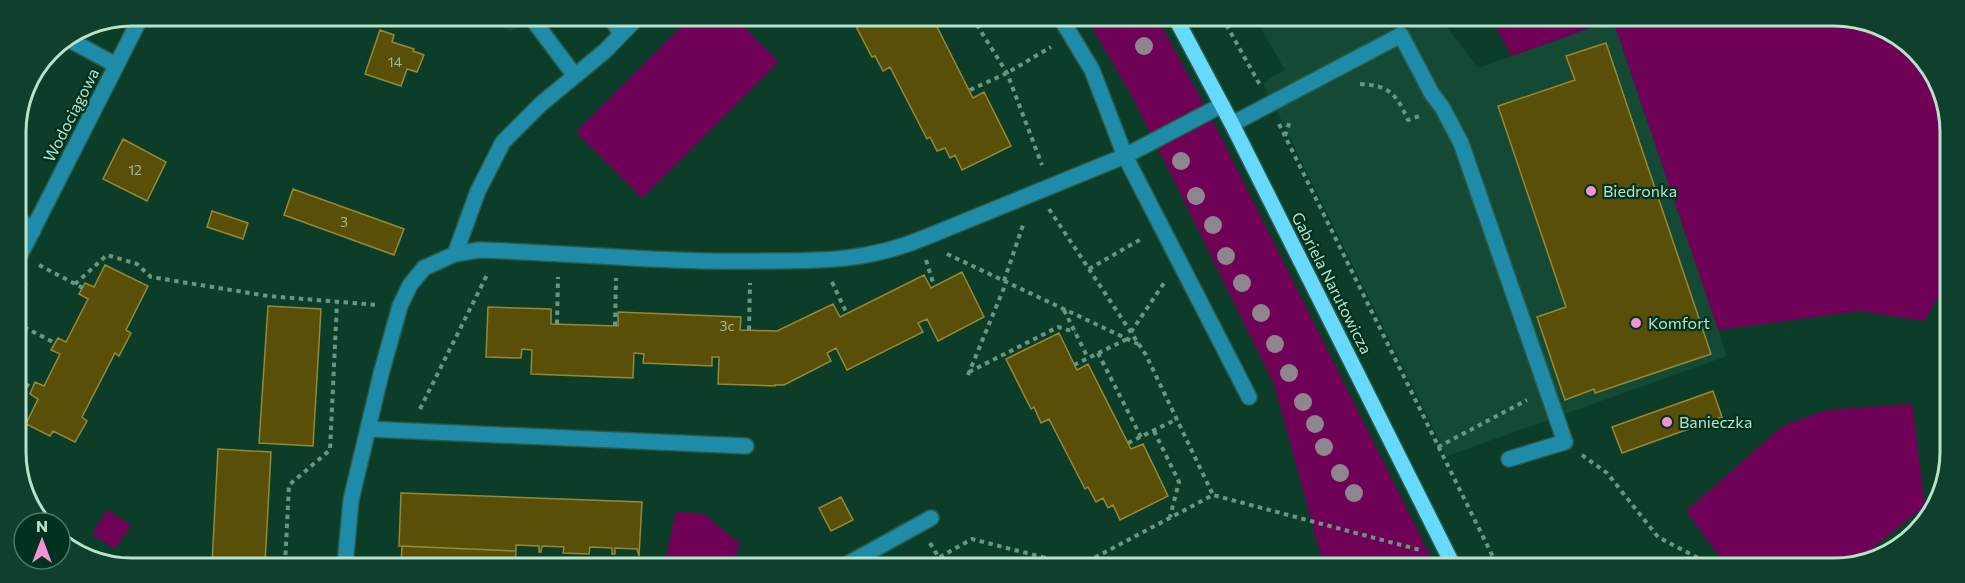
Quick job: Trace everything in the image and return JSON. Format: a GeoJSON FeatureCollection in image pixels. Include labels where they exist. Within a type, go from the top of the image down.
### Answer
{"type":"FeatureCollection","features":[{"type":"Feature","properties":{"kind":"main road","name":"Gabriela Narutowicza"},"geometry":{"type":"LineString","coordinates":[[1180,26],[1232,124],[1449,557]]}},
{"type":"Feature","properties":{"kind":"street","name":"Wodociągowa"},"geometry":{"type":"LineString","coordinates":[[26,244],[136,26]]}},
{"type":"Feature","properties":{"kind":"street"},"geometry":{"type":"LineString","coordinates":[[538,26],[575,76]]}},
{"type":"Feature","properties":{"kind":"street"},"geometry":{"type":"LineString","coordinates":[[616,26],[621,34]]}},
{"type":"Feature","properties":{"kind":"street"},"geometry":{"type":"LineString","coordinates":[[455,254],[478,191],[504,142],[541,104],[629,26]]}},
{"type":"Feature","properties":{"kind":"street"},"geometry":{"type":"LineString","coordinates":[[1066,26],[1092,70],[1125,156],[1249,397]]}},
{"type":"Feature","properties":{"kind":"street"},"geometry":{"type":"LineString","coordinates":[[1232,124],[1401,35],[1461,143],[1546,394],[1565,442],[1509,459]]}},
{"type":"Feature","properties":{"kind":"street"},"geometry":{"type":"LineString","coordinates":[[75,43],[116,65]]}},
{"type":"Feature","properties":{"kind":"street"},"geometry":{"type":"LineString","coordinates":[[346,558],[351,500],[400,306],[410,285],[424,268],[455,254],[488,250],[703,262],[810,261],[850,258],[898,249],[1125,156],[1222,105]]}},
{"type":"Feature","properties":{"kind":"street"},"geometry":{"type":"LineString","coordinates":[[26,225],[33,231]]}},
{"type":"Feature","properties":{"kind":"street"},"geometry":{"type":"LineString","coordinates":[[368,429],[746,446]]}},
{"type":"Feature","properties":{"kind":"street"},"geometry":{"type":"LineString","coordinates":[[859,558],[931,518]]}},
{"type":"Feature","properties":{"kind":"path"},"geometry":{"type":"LineString","coordinates":[[978,26],[1007,73],[1043,167],[1044,201],[1146,355],[1213,495]]}},
{"type":"Feature","properties":{"kind":"path"},"geometry":{"type":"LineString","coordinates":[[1227,26],[1269,104],[1493,557]]}},
{"type":"Feature","properties":{"kind":"path"},"geometry":{"type":"LineString","coordinates":[[970,90],[1007,73],[1071,34]]}},
{"type":"Feature","properties":{"kind":"path"},"geometry":{"type":"LineString","coordinates":[[1354,85],[1377,86],[1392,92],[1408,120],[1442,107]]}},
{"type":"Feature","properties":{"kind":"path"},"geometry":{"type":"LineString","coordinates":[[1285,137],[1287,125],[1292,116]]}},
{"type":"Feature","properties":{"kind":"path"},"geometry":{"type":"LineString","coordinates":[[1025,218],[1005,282],[968,374],[1058,327],[1075,332]]}},
{"type":"Feature","properties":{"kind":"path"},"geometry":{"type":"LineString","coordinates":[[1089,269],[1162,226]]}},
{"type":"Feature","properties":{"kind":"path"},"geometry":{"type":"LineString","coordinates":[[924,253],[934,286]]}},
{"type":"Feature","properties":{"kind":"path"},"geometry":{"type":"LineString","coordinates":[[945,254],[1139,344]]}},
{"type":"Feature","properties":{"kind":"path"},"geometry":{"type":"LineString","coordinates":[[75,284],[107,255],[137,264],[151,277],[268,296],[400,306]]}},
{"type":"Feature","properties":{"kind":"path"},"geometry":{"type":"LineString","coordinates":[[1131,332],[1180,261]]}},
{"type":"Feature","properties":{"kind":"path"},"geometry":{"type":"LineString","coordinates":[[36,263],[82,288]]}},
{"type":"Feature","properties":{"kind":"path"},"geometry":{"type":"LineString","coordinates":[[409,431],[491,266]]}},
{"type":"Feature","properties":{"kind":"path"},"geometry":{"type":"LineString","coordinates":[[557,324],[559,269]]}},
{"type":"Feature","properties":{"kind":"path"},"geometry":{"type":"LineString","coordinates":[[615,326],[616,272]]}},
{"type":"Feature","properties":{"kind":"path"},"geometry":{"type":"LineString","coordinates":[[829,276],[847,314]]}},
{"type":"Feature","properties":{"kind":"path"},"geometry":{"type":"LineString","coordinates":[[749,330],[750,277]]}},
{"type":"Feature","properties":{"kind":"path"},"geometry":{"type":"LineString","coordinates":[[285,558],[289,485],[330,450],[337,303]]}},
{"type":"Feature","properties":{"kind":"path"},"geometry":{"type":"LineString","coordinates":[[1063,309],[1088,358]]}},
{"type":"Feature","properties":{"kind":"path"},"geometry":{"type":"LineString","coordinates":[[26,327],[55,343]]}},
{"type":"Feature","properties":{"kind":"path"},"geometry":{"type":"LineString","coordinates":[[1074,364],[1127,339]]}},
{"type":"Feature","properties":{"kind":"path"},"geometry":{"type":"LineString","coordinates":[[1098,353],[1141,437]]}},
{"type":"Feature","properties":{"kind":"path"},"geometry":{"type":"LineString","coordinates":[[26,384],[33,388]]}},
{"type":"Feature","properties":{"kind":"path"},"geometry":{"type":"LineString","coordinates":[[1438,447],[1531,398],[1546,394]]}},
{"type":"Feature","properties":{"kind":"path"},"geometry":{"type":"LineString","coordinates":[[1128,443],[1177,420]]}},
{"type":"Feature","properties":{"kind":"path"},"geometry":{"type":"LineString","coordinates":[[1154,431],[1179,482],[1169,518]]}},
{"type":"Feature","properties":{"kind":"path"},"geometry":{"type":"LineString","coordinates":[[1565,442],[1607,473],[1658,537],[1697,557]]}},
{"type":"Feature","properties":{"kind":"path"},"geometry":{"type":"LineString","coordinates":[[1094,557],[1213,495],[1425,551]]}},
{"type":"Feature","properties":{"kind":"path"},"geometry":{"type":"LineString","coordinates":[[939,558],[972,539],[1044,557]]}},
{"type":"Feature","properties":{"kind":"shaded area"},"geometry":{"type":"Polygon","coordinates":[[[497,26],[520,26],[511,31],[497,26]]]}},
{"type":"Feature","properties":{"kind":"shaded area"},"geometry":{"type":"Polygon","coordinates":[[[682,26],[743,26],[779,62],[642,198],[576,132],[682,26]]]}},
{"type":"Feature","properties":{"kind":"shaded area"},"geometry":{"type":"Polygon","coordinates":[[[1091,26],[1162,26],[1218,131],[1431,557],[1321,557],[1274,384],[1134,100],[1091,26]]]}},
{"type":"Feature","properties":{"kind":"shaded area"},"geometry":{"type":"Polygon","coordinates":[[[1260,26],[1446,26],[1478,68],[1596,26],[1615,26],[1727,356],[1447,456],[1263,83],[1285,70],[1260,26]]]}},
{"type":"Feature","properties":{"kind":"shaded area"},"geometry":{"type":"Polygon","coordinates":[[[1495,26],[1596,26],[1512,56],[1495,26]]]}},
{"type":"Feature","properties":{"kind":"shaded area"},"geometry":{"type":"Polygon","coordinates":[[[1615,26],[1847,26],[1861,29],[1892,43],[1922,73],[1934,98],[1939,118],[1940,294],[1924,321],[1860,311],[1718,330],[1615,26]]]}},
{"type":"Feature","properties":{"kind":"shaded area"},"geometry":{"type":"Polygon","coordinates":[[[1912,404],[1925,504],[1923,508],[1867,552],[1840,557],[1720,557],[1686,511],[1784,425],[1827,410],[1912,404]]]}},
{"type":"Feature","properties":{"kind":"shaded area"},"geometry":{"type":"Polygon","coordinates":[[[107,510],[131,525],[115,549],[92,534],[107,510]]]}},
{"type":"Feature","properties":{"kind":"shaded area"},"geometry":{"type":"Polygon","coordinates":[[[676,512],[704,514],[740,544],[734,558],[665,558],[676,512]]]}},
{"type":"Feature","properties":{"kind":"building"},"geometry":{"type":"Polygon","coordinates":[[[856,26],[937,26],[973,98],[984,92],[1011,146],[962,170],[955,155],[950,158],[945,148],[937,151],[930,137],[927,139],[890,67],[883,71],[875,56],[872,57],[856,26]]]}},
{"type":"Feature","properties":{"kind":"building"},"geometry":{"type":"Polygon","coordinates":[[[380,30],[394,35],[392,42],[424,55],[417,72],[407,69],[401,86],[365,74],[380,30]]]}},
{"type":"Feature","properties":{"kind":"building","name":"Biedronka"},"geometry":{"type":"Polygon","coordinates":[[[1606,43],[1711,354],[1595,393],[1594,389],[1565,400],[1537,317],[1566,307],[1498,106],[1575,80],[1566,56],[1606,43]]]}},
{"type":"Feature","properties":{"kind":"building"},"geometry":{"type":"Polygon","coordinates":[[[123,139],[166,162],[147,201],[103,179],[123,139]]]}},
{"type":"Feature","properties":{"kind":"building"},"geometry":{"type":"Polygon","coordinates":[[[293,189],[404,229],[394,255],[284,215],[293,189]]]}},
{"type":"Feature","properties":{"kind":"building"},"geometry":{"type":"Polygon","coordinates":[[[212,211],[248,223],[243,239],[207,227],[212,211]]]}},
{"type":"Feature","properties":{"kind":"building"},"geometry":{"type":"Polygon","coordinates":[[[105,265],[148,286],[126,330],[131,333],[119,356],[115,353],[82,417],[87,421],[75,442],[53,431],[50,436],[26,424],[38,399],[30,394],[35,382],[44,386],[60,354],[51,350],[58,338],[66,342],[88,299],[79,294],[85,283],[94,287],[105,265]]]}},
{"type":"Feature","properties":{"kind":"building"},"geometry":{"type":"Polygon","coordinates":[[[962,272],[984,317],[938,341],[927,319],[918,323],[923,332],[847,370],[836,348],[827,353],[831,361],[784,385],[718,384],[719,357],[712,357],[712,366],[643,363],[644,354],[634,353],[633,378],[531,374],[532,350],[522,349],[521,358],[486,357],[488,307],[551,309],[551,324],[618,326],[618,312],[741,317],[740,330],[777,331],[833,304],[840,317],[924,275],[931,288],[962,272]]]}},
{"type":"Feature","properties":{"kind":"building"},"geometry":{"type":"Polygon","coordinates":[[[268,306],[321,309],[313,446],[259,443],[268,306]]]}},
{"type":"Feature","properties":{"kind":"building"},"geometry":{"type":"Polygon","coordinates":[[[1059,333],[1077,370],[1088,364],[1131,449],[1143,444],[1168,496],[1120,520],[1113,505],[1108,508],[1103,498],[1096,502],[1088,487],[1085,489],[1049,419],[1041,423],[1034,407],[1031,409],[1006,359],[1059,333]]]}},
{"type":"Feature","properties":{"kind":"building","name":"Banieczka"},"geometry":{"type":"Polygon","coordinates":[[[1713,391],[1722,417],[1622,453],[1612,427],[1713,391]]]}},
{"type":"Feature","properties":{"kind":"building"},"geometry":{"type":"Polygon","coordinates":[[[218,449],[271,452],[265,558],[212,558],[218,449]]]}},
{"type":"Feature","properties":{"kind":"building"},"geometry":{"type":"Polygon","coordinates":[[[401,493],[642,502],[639,556],[637,549],[615,548],[615,554],[612,554],[612,548],[590,547],[589,554],[563,553],[564,547],[542,546],[539,552],[539,546],[516,545],[516,551],[399,546],[401,493]]]}},
{"type":"Feature","properties":{"kind":"building"},"geometry":{"type":"Polygon","coordinates":[[[841,497],[853,520],[831,531],[819,508],[841,497]]]}},
{"type":"Feature","properties":{"kind":"building"},"geometry":{"type":"Polygon","coordinates":[[[402,546],[516,551],[516,558],[401,558],[402,546]]]}},
{"type":"Feature","properties":{"kind":"place","name":"Biedronka"},"geometry":{"type":"Point","coordinates":[1591,191]}},
{"type":"Feature","properties":{"kind":"place","name":"Komfort"},"geometry":{"type":"Point","coordinates":[1636,323]}},
{"type":"Feature","properties":{"kind":"place","name":"Banieczka"},"geometry":{"type":"Point","coordinates":[1667,422]}}]}
